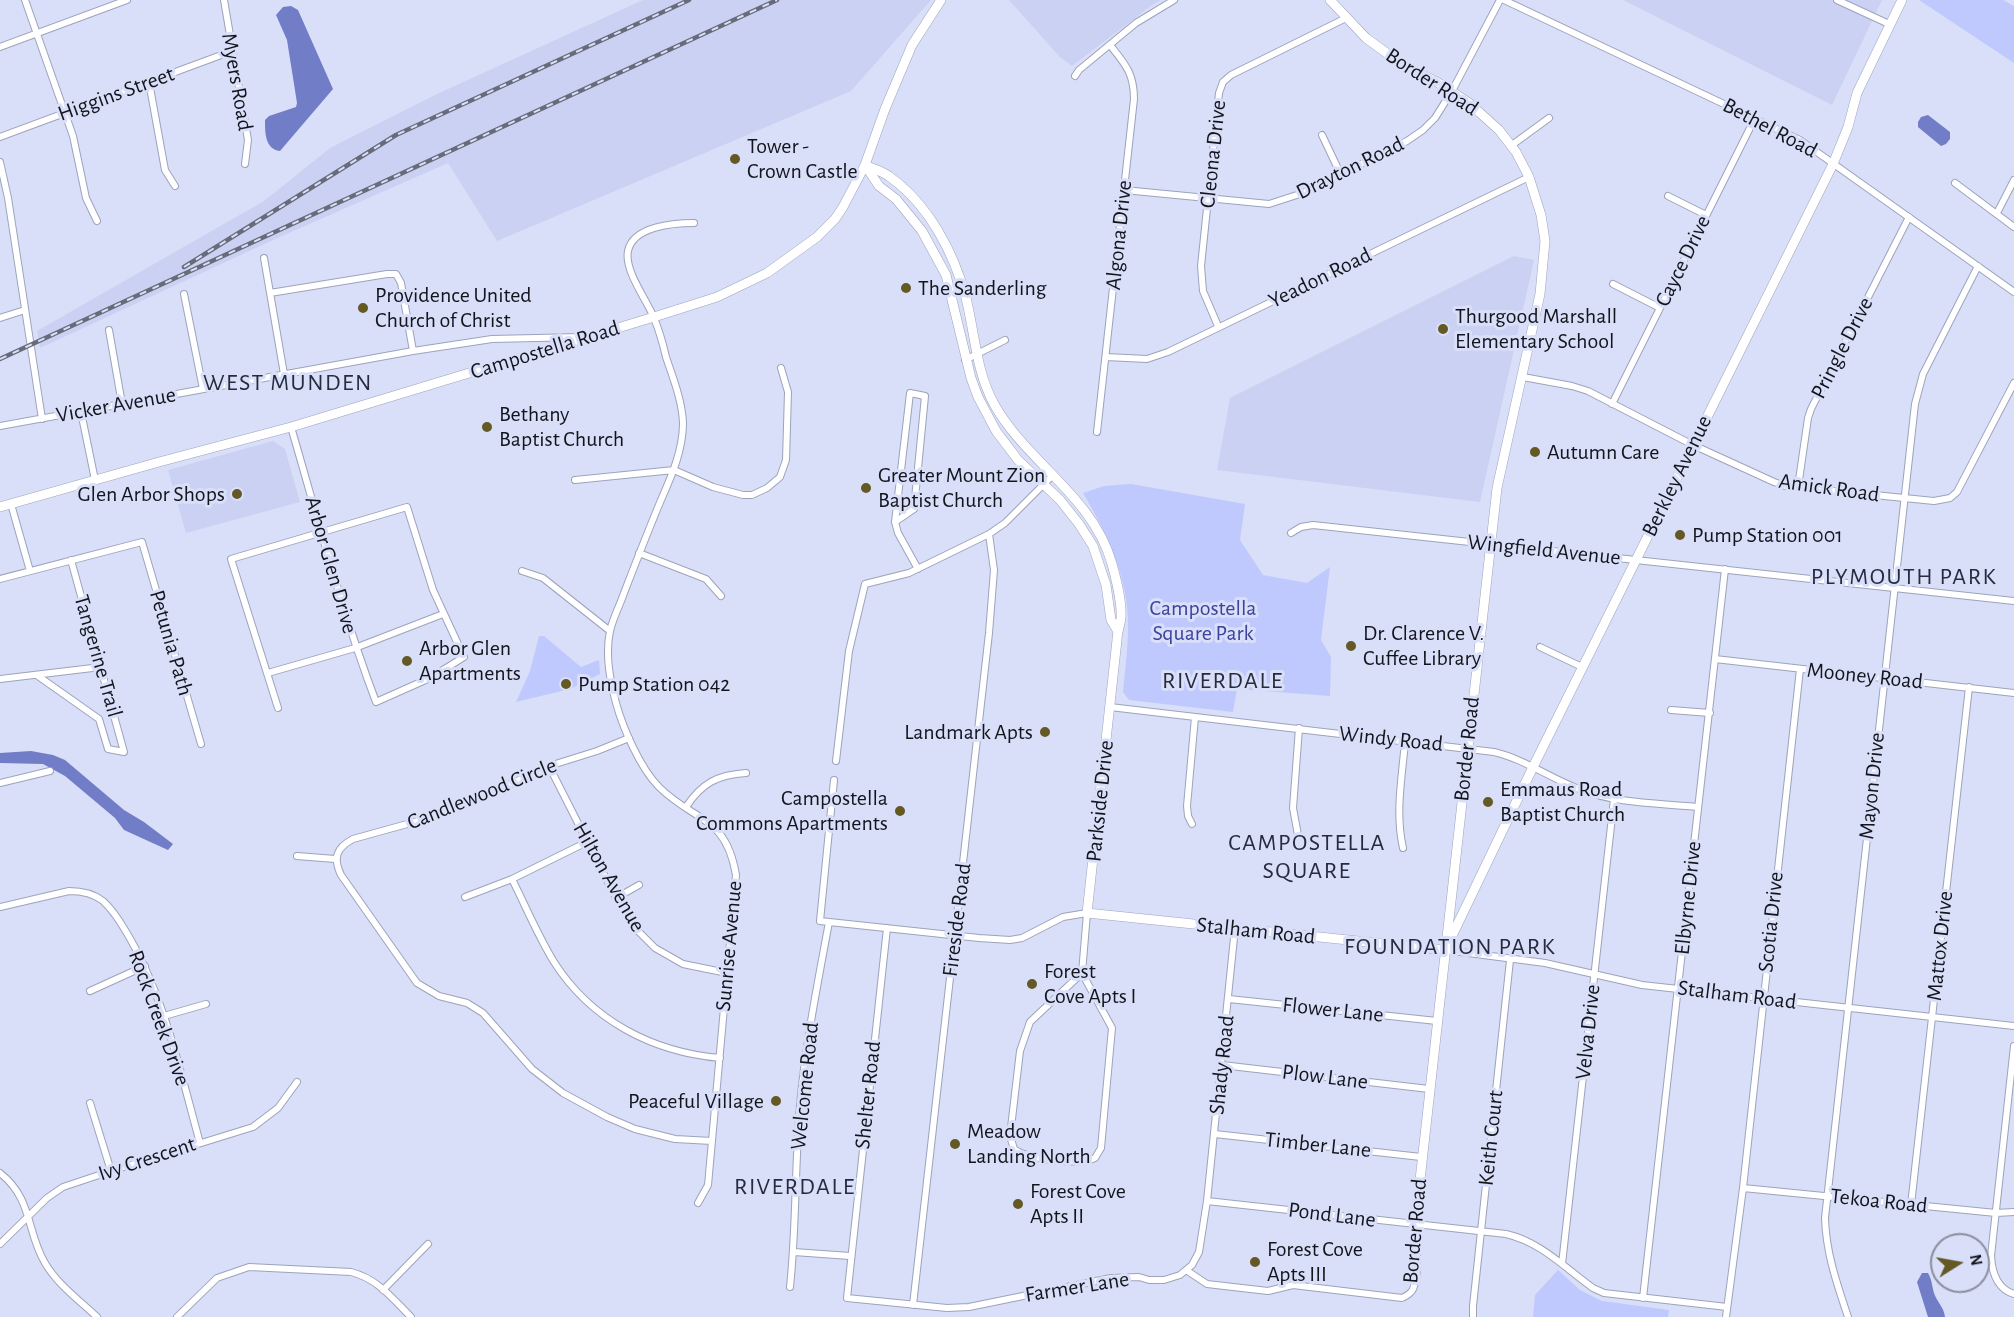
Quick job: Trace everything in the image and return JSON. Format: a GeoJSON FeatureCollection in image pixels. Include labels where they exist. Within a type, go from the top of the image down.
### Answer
{"type":"FeatureCollection","features":[{"type":"Feature","properties":{"kind":"street"},"geometry":{"type":"LineString","coordinates":[[25,0],[66,112],[86,198],[97,221]]}},
{"type":"Feature","properties":{"kind":"street"},"geometry":{"type":"LineString","coordinates":[[0,47],[127,0]]}},
{"type":"Feature","properties":{"kind":"street","name":"Myers Road"},"geometry":{"type":"LineString","coordinates":[[224,0],[248,140],[245,164]]}},
{"type":"Feature","properties":{"kind":"street","name":"Campostella Road"},"geometry":{"type":"LineString","coordinates":[[0,507],[291,427],[654,317],[724,294],[756,278],[788,259],[817,237],[835,219],[865,165],[918,34],[941,0]]}},
{"type":"Feature","properties":{"kind":"street"},"geometry":{"type":"LineString","coordinates":[[1075,76],[1079,70],[1136,23],[1174,0]]}},
{"type":"Feature","properties":{"kind":"street","name":"Border Road"},"geometry":{"type":"LineString","coordinates":[[1186,1270],[1207,1284],[1268,1291],[1293,1285],[1402,1298],[1413,1290],[1416,1261],[1415,1225],[1421,1157],[1497,488],[1523,377],[1540,294],[1545,255],[1541,215],[1529,177],[1512,146],[1482,113],[1452,91],[1394,59],[1366,38],[1330,0]]}},
{"type":"Feature","properties":{"kind":"street","name":"Drayton Road"},"geometry":{"type":"LineString","coordinates":[[1124,190],[1269,204],[1303,193],[1407,141],[1424,130],[1435,118],[1452,91],[1500,0]]}},
{"type":"Feature","properties":{"kind":"street","name":"Bethel Road"},"geometry":{"type":"LineString","coordinates":[[1504,0],[1800,140],[2014,292]]}},
{"type":"Feature","properties":{"kind":"street"},"geometry":{"type":"LineString","coordinates":[[1837,0],[1889,24]]}},
{"type":"Feature","properties":{"kind":"street","name":"Berkley Avenue"},"geometry":{"type":"LineString","coordinates":[[1445,950],[1635,560],[1833,164],[1848,127],[1857,93],[1902,0]]}},
{"type":"Feature","properties":{"kind":"street","name":"Cleona Drive"},"geometry":{"type":"LineString","coordinates":[[1218,326],[1206,302],[1201,280],[1208,199],[1223,82],[1231,75],[1346,18]]}},
{"type":"Feature","properties":{"kind":"street","name":"Algona Drive"},"geometry":{"type":"LineString","coordinates":[[1097,432],[1134,88],[1128,68],[1110,45]]}},
{"type":"Feature","properties":{"kind":"street","name":"Higgins Street"},"geometry":{"type":"LineString","coordinates":[[0,137],[232,51]]}},
{"type":"Feature","properties":{"kind":"street"},"geometry":{"type":"LineString","coordinates":[[149,82],[165,170],[175,186]]}},
{"type":"Feature","properties":{"kind":"street"},"geometry":{"type":"LineString","coordinates":[[1512,146],[1549,118]]}},
{"type":"Feature","properties":{"kind":"street","name":"Cayce Drive"},"geometry":{"type":"LineString","coordinates":[[1612,404],[1755,118]]}},
{"type":"Feature","properties":{"kind":"street"},"geometry":{"type":"LineString","coordinates":[[1322,135],[1340,173]]}},
{"type":"Feature","properties":{"kind":"street"},"geometry":{"type":"LineString","coordinates":[[0,162],[8,198],[42,419]]}},
{"type":"Feature","properties":{"kind":"street","name":"Parkside Drive"},"geometry":{"type":"LineString","coordinates":[[865,165],[888,175],[905,190],[933,224],[945,243],[958,271],[966,299],[976,356],[994,403],[1028,449],[1069,490],[1093,520],[1112,564],[1121,619],[1117,630],[1082,973]]}},
{"type":"Feature","properties":{"kind":"street","name":"Parkside Drive"},"geometry":{"type":"LineString","coordinates":[[865,165],[879,186],[896,199],[922,231],[930,245],[949,285],[965,360],[978,397],[996,431],[1018,460],[1060,500],[1080,524],[1093,546],[1106,585],[1112,620],[1117,630]]}},
{"type":"Feature","properties":{"kind":"street","name":"Yeadon Road"},"geometry":{"type":"LineString","coordinates":[[1106,357],[1148,359],[1168,352],[1529,177]]}},
{"type":"Feature","properties":{"kind":"street"},"geometry":{"type":"LineString","coordinates":[[1997,213],[2014,180]]}},
{"type":"Feature","properties":{"kind":"street"},"geometry":{"type":"LineString","coordinates":[[1955,183],[2014,227]]}},
{"type":"Feature","properties":{"kind":"street"},"geometry":{"type":"LineString","coordinates":[[1668,196],[1706,215]]}},
{"type":"Feature","properties":{"kind":"street","name":"Pringle Drive"},"geometry":{"type":"LineString","coordinates":[[1798,486],[1811,409],[1909,217]]}},
{"type":"Feature","properties":{"kind":"street","name":"Sunrise Avenue"},"geometry":{"type":"LineString","coordinates":[[694,223],[673,223],[648,231],[632,243],[628,251],[632,274],[654,317],[676,388],[681,412],[681,444],[674,470],[639,553],[610,631],[608,648],[610,676],[617,705],[629,738],[658,786],[717,829],[734,861],[736,893],[708,1185],[698,1203]]}},
{"type":"Feature","properties":{"kind":"street"},"geometry":{"type":"LineString","coordinates":[[264,258],[284,374]]}},
{"type":"Feature","properties":{"kind":"street","name":"Mayon Drive"},"geometry":{"type":"LineString","coordinates":[[1848,1317],[1825,1240],[1827,1196],[1917,390],[1978,266]]}},
{"type":"Feature","properties":{"kind":"street"},"geometry":{"type":"LineString","coordinates":[[270,293],[396,274],[400,283],[413,351]]}},
{"type":"Feature","properties":{"kind":"street"},"geometry":{"type":"LineString","coordinates":[[1613,284],[1660,308]]}},
{"type":"Feature","properties":{"kind":"street"},"geometry":{"type":"LineString","coordinates":[[184,294],[202,389]]}},
{"type":"Feature","properties":{"kind":"street"},"geometry":{"type":"LineString","coordinates":[[0,318],[25,310]]}},
{"type":"Feature","properties":{"kind":"street"},"geometry":{"type":"LineString","coordinates":[[109,330],[122,404]]}},
{"type":"Feature","properties":{"kind":"street","name":"Vicker Avenue"},"geometry":{"type":"LineString","coordinates":[[0,426],[413,351],[492,339],[587,337]]}},
{"type":"Feature","properties":{"kind":"street"},"geometry":{"type":"LineString","coordinates":[[965,360],[1005,340]]}},
{"type":"Feature","properties":{"kind":"street"},"geometry":{"type":"LineString","coordinates":[[575,480],[674,470],[714,487],[743,495],[759,492],[780,477],[786,460],[788,393],[781,368]]}},
{"type":"Feature","properties":{"kind":"street","name":"Amick Road"},"geometry":{"type":"LineString","coordinates":[[1523,377],[1580,388],[1763,479],[1785,486],[1942,501],[1957,492],[2014,383]]}},
{"type":"Feature","properties":{"kind":"street"},"geometry":{"type":"LineString","coordinates":[[896,522],[914,510],[925,396],[910,393],[896,522],[897,533],[918,569]]}},
{"type":"Feature","properties":{"kind":"street"},"geometry":{"type":"LineString","coordinates":[[81,412],[95,480]]}},
{"type":"Feature","properties":{"kind":"street","name":"Arbor Glen Drive"},"geometry":{"type":"LineString","coordinates":[[291,427],[355,648],[376,702],[430,678],[464,657],[443,614]]}},
{"type":"Feature","properties":{"kind":"street"},"geometry":{"type":"LineString","coordinates":[[836,761],[849,651],[865,584],[918,569],[989,534],[1005,523],[1053,475]]}},
{"type":"Feature","properties":{"kind":"street"},"geometry":{"type":"LineString","coordinates":[[11,504],[30,571]]}},
{"type":"Feature","properties":{"kind":"street"},"geometry":{"type":"LineString","coordinates":[[268,673],[355,648],[443,614],[424,565],[406,507],[231,559],[278,708]]}},
{"type":"Feature","properties":{"kind":"street","name":"Wingfield Avenue"},"geometry":{"type":"LineString","coordinates":[[1291,533],[1301,527],[1313,525],[2014,600]]}},
{"type":"Feature","properties":{"kind":"street","name":"Fireside Road"},"geometry":{"type":"LineString","coordinates":[[913,1305],[989,633],[994,570],[989,534]]}},
{"type":"Feature","properties":{"kind":"street","name":"Petunia Path"},"geometry":{"type":"LineString","coordinates":[[71,560],[142,542],[201,744]]}},
{"type":"Feature","properties":{"kind":"street"},"geometry":{"type":"LineString","coordinates":[[639,553],[706,579],[721,596]]}},
{"type":"Feature","properties":{"kind":"street"},"geometry":{"type":"LineString","coordinates":[[0,579],[71,560]]}},
{"type":"Feature","properties":{"kind":"street","name":"Tangerine Trail"},"geometry":{"type":"LineString","coordinates":[[38,676],[99,719],[108,749],[124,752],[71,560]]}},
{"type":"Feature","properties":{"kind":"street","name":"Elbyrne Drive"},"geometry":{"type":"LineString","coordinates":[[1643,1299],[1725,569]]}},
{"type":"Feature","properties":{"kind":"street"},"geometry":{"type":"LineString","coordinates":[[522,571],[543,579],[610,631]]}},
{"type":"Feature","properties":{"kind":"street"},"geometry":{"type":"LineString","coordinates":[[1540,647],[1582,668]]}},
{"type":"Feature","properties":{"kind":"street","name":"Mooney Road"},"geometry":{"type":"LineString","coordinates":[[1715,659],[2014,693]]}},
{"type":"Feature","properties":{"kind":"street"},"geometry":{"type":"LineString","coordinates":[[0,679],[101,667]]}},
{"type":"Feature","properties":{"kind":"street","name":"Scotia Drive"},"geometry":{"type":"LineString","coordinates":[[1726,1317],[1743,1188],[1800,669]]}},
{"type":"Feature","properties":{"kind":"street","name":"Mattox Drive"},"geometry":{"type":"LineString","coordinates":[[1911,1205],[1969,687]]}},
{"type":"Feature","properties":{"kind":"street","name":"Windy Road"},"geometry":{"type":"LineString","coordinates":[[1110,707],[1405,742],[1468,747],[1504,754],[1578,789],[1614,799],[1698,807]]}},
{"type":"Feature","properties":{"kind":"street"},"geometry":{"type":"LineString","coordinates":[[1671,710],[1710,713]]}},
{"type":"Feature","properties":{"kind":"street"},"geometry":{"type":"LineString","coordinates":[[1192,824],[1187,806],[1195,717]]}},
{"type":"Feature","properties":{"kind":"street"},"geometry":{"type":"LineString","coordinates":[[1298,835],[1293,808],[1299,728]]}},
{"type":"Feature","properties":{"kind":"street","name":"Candlewood Circle"},"geometry":{"type":"LineString","coordinates":[[335,859],[338,850],[353,839],[416,823],[453,810],[549,766],[629,738]]}},
{"type":"Feature","properties":{"kind":"street"},"geometry":{"type":"LineString","coordinates":[[1403,848],[1399,830],[1399,811],[1405,742]]}},
{"type":"Feature","properties":{"kind":"street","name":"Hilton Avenue"},"geometry":{"type":"LineString","coordinates":[[549,766],[616,898],[636,929],[655,948],[683,964],[727,974]]}},
{"type":"Feature","properties":{"kind":"street"},"geometry":{"type":"LineString","coordinates":[[0,783],[50,771]]}},
{"type":"Feature","properties":{"kind":"street"},"geometry":{"type":"LineString","coordinates":[[687,807],[695,793],[718,778],[729,774],[746,774]]}},
{"type":"Feature","properties":{"kind":"street"},"geometry":{"type":"LineString","coordinates":[[829,922],[820,921],[834,780]]}},
{"type":"Feature","properties":{"kind":"street","name":"Velva Drive"},"geometry":{"type":"LineString","coordinates":[[1562,1264],[1614,799]]}},
{"type":"Feature","properties":{"kind":"street"},"geometry":{"type":"LineString","coordinates":[[465,897],[512,879],[587,842]]}},
{"type":"Feature","properties":{"kind":"street"},"geometry":{"type":"LineString","coordinates":[[297,856],[335,859],[341,875],[417,983],[439,996],[467,1003],[483,1013],[506,1042],[548,1083],[578,1102],[636,1129],[675,1139],[712,1142]]}},
{"type":"Feature","properties":{"kind":"street"},"geometry":{"type":"LineString","coordinates":[[512,879],[556,965],[574,989],[595,1010],[645,1040],[689,1054],[720,1058]]}},
{"type":"Feature","properties":{"kind":"street"},"geometry":{"type":"LineString","coordinates":[[616,898],[639,885]]}},
{"type":"Feature","properties":{"kind":"street","name":"Rock Creek Drive"},"geometry":{"type":"LineString","coordinates":[[0,907],[69,891],[93,894],[105,902],[117,917],[145,966],[164,1016],[200,1143]]}},
{"type":"Feature","properties":{"kind":"street"},"geometry":{"type":"LineString","coordinates":[[1451,895],[1457,900],[1468,901]]}},
{"type":"Feature","properties":{"kind":"street","name":"Stalham Road"},"geometry":{"type":"LineString","coordinates":[[829,922],[1010,940],[1022,938],[1063,917],[1088,913],[1445,950],[1545,963],[1642,985],[2014,1026]]}},
{"type":"Feature","properties":{"kind":"street","name":"Welcome Road"},"geometry":{"type":"LineString","coordinates":[[790,1287],[794,1252],[799,1116],[806,1053],[829,922]]}},
{"type":"Feature","properties":{"kind":"street","name":"Shelter Road"},"geometry":{"type":"LineString","coordinates":[[847,1298],[887,928]]}},
{"type":"Feature","properties":{"kind":"street","name":"Shady Road"},"geometry":{"type":"LineString","coordinates":[[1186,1270],[1199,1252],[1207,1201],[1235,928]]}},
{"type":"Feature","properties":{"kind":"street","name":"Keith Court"},"geometry":{"type":"LineString","coordinates":[[1473,1317],[1510,960]]}},
{"type":"Feature","properties":{"kind":"street"},"geometry":{"type":"LineString","coordinates":[[90,991],[145,966]]}},
{"type":"Feature","properties":{"kind":"street"},"geometry":{"type":"LineString","coordinates":[[1082,973],[1112,1028],[1101,1148],[1095,1158],[1082,1162],[1026,1156],[1014,1149],[1010,1136],[1022,1042],[1030,1022],[1082,973]]}},
{"type":"Feature","properties":{"kind":"street","name":"Flower Lane"},"geometry":{"type":"LineString","coordinates":[[1229,999],[1437,1021]]}},
{"type":"Feature","properties":{"kind":"street"},"geometry":{"type":"LineString","coordinates":[[164,1016],[206,1004]]}},
{"type":"Feature","properties":{"kind":"street"},"geometry":{"type":"LineString","coordinates":[[2014,1046],[1991,1256],[1992,1270],[2002,1287],[2014,1294]]}},
{"type":"Feature","properties":{"kind":"street","name":"Plow Lane"},"geometry":{"type":"LineString","coordinates":[[1222,1065],[1429,1089]]}},
{"type":"Feature","properties":{"kind":"street","name":"Ivy Crescent"},"geometry":{"type":"LineString","coordinates":[[0,1244],[47,1198],[63,1187],[254,1127],[278,1108],[297,1083]]}},
{"type":"Feature","properties":{"kind":"street"},"geometry":{"type":"LineString","coordinates":[[90,1103],[111,1171]]}},
{"type":"Feature","properties":{"kind":"street","name":"Timber Lane"},"geometry":{"type":"LineString","coordinates":[[1215,1134],[1421,1157]]}},
{"type":"Feature","properties":{"kind":"street"},"geometry":{"type":"LineString","coordinates":[[0,1173],[9,1180],[24,1200],[39,1251],[46,1266],[97,1317]]}},
{"type":"Feature","properties":{"kind":"street","name":"Tekoa Road"},"geometry":{"type":"LineString","coordinates":[[1743,1188],[1996,1213],[2014,1212]]}},
{"type":"Feature","properties":{"kind":"street","name":"Pond Lane"},"geometry":{"type":"LineString","coordinates":[[1207,1201],[1517,1237],[1546,1251],[1593,1288],[1615,1295],[1643,1299],[1727,1307]]}},
{"type":"Feature","properties":{"kind":"street"},"geometry":{"type":"LineString","coordinates":[[383,1290],[428,1244]]}},
{"type":"Feature","properties":{"kind":"street"},"geometry":{"type":"LineString","coordinates":[[794,1252],[850,1256]]}},
{"type":"Feature","properties":{"kind":"street"},"geometry":{"type":"LineString","coordinates":[[177,1317],[217,1278],[249,1267],[351,1272],[365,1276],[411,1317]]}},
{"type":"Feature","properties":{"kind":"street","name":"Farmer Lane"},"geometry":{"type":"LineString","coordinates":[[847,1298],[947,1308],[969,1307],[1111,1278],[1139,1277],[1164,1280],[1180,1275],[1186,1270]]}},
{"type":"Feature","properties":{"kind":"shaded area"},"geometry":{"type":"Polygon","coordinates":[[[643,0],[931,0],[851,91],[497,241],[448,163],[273,240],[40,348],[37,331],[264,201],[330,148],[435,95],[643,0]]]}},
{"type":"Feature","properties":{"kind":"shaded area"},"geometry":{"type":"Polygon","coordinates":[[[1009,0],[1161,0],[1072,66],[1060,57],[1009,0]]]}},
{"type":"Feature","properties":{"kind":"shaded area"},"geometry":{"type":"Polygon","coordinates":[[[1623,0],[1882,0],[1832,105],[1623,0]]]}},
{"type":"Feature","properties":{"kind":"shaded area"},"geometry":{"type":"Polygon","coordinates":[[[291,6],[298,10],[333,89],[280,151],[275,150],[269,144],[265,120],[269,116],[296,107],[297,103],[287,40],[276,15],[283,7],[291,6]]]}},
{"type":"Feature","properties":{"kind":"shaded area"},"geometry":{"type":"Polygon","coordinates":[[[1928,115],[1950,132],[1950,139],[1946,144],[1941,146],[1918,127],[1921,117],[1928,115]]]}},
{"type":"Feature","properties":{"kind":"shaded area","name":"Thurgood Marshall Elementary School"},"geometry":{"type":"Polygon","coordinates":[[[1514,256],[1534,260],[1480,502],[1217,470],[1230,398],[1514,256]]]}},
{"type":"Feature","properties":{"kind":"shaded area"},"geometry":{"type":"Polygon","coordinates":[[[273,441],[285,449],[300,502],[186,533],[168,470],[273,441]]]}},
{"type":"Feature","properties":{"kind":"shaded area"},"geometry":{"type":"Polygon","coordinates":[[[31,751],[65,760],[124,810],[173,844],[168,850],[124,830],[115,818],[65,776],[43,764],[0,763],[0,753],[31,751]]]}},
{"type":"Feature","properties":{"kind":"shaded area"},"geometry":{"type":"Polygon","coordinates":[[[1922,1273],[1928,1273],[1930,1293],[1934,1293],[1945,1317],[1928,1317],[1917,1282],[1922,1273]]]}},
{"type":"Feature","properties":{"kind":"green space"},"geometry":{"type":"Polygon","coordinates":[[[1919,0],[2003,0],[2014,6],[2014,63],[1919,0]]]}},
{"type":"Feature","properties":{"kind":"green space","name":"Campostella Square Park"},"geometry":{"type":"Polygon","coordinates":[[[1131,484],[1245,504],[1240,540],[1263,575],[1307,583],[1330,567],[1321,640],[1331,657],[1330,696],[1237,689],[1233,712],[1129,700],[1123,692],[1128,635],[1127,609],[1121,574],[1108,541],[1083,493],[1104,486],[1131,484]]]}},
{"type":"Feature","properties":{"kind":"green space"},"geometry":{"type":"Polygon","coordinates":[[[539,636],[544,636],[581,667],[599,660],[600,674],[570,689],[516,702],[530,671],[539,636]]]}},
{"type":"Feature","properties":{"kind":"green space"},"geometry":{"type":"Polygon","coordinates":[[[1558,1270],[1580,1290],[1602,1301],[1669,1310],[1668,1317],[1533,1317],[1535,1295],[1558,1270]]]}},
{"type":"Feature","properties":{"kind":"railway"},"geometry":{"type":"LineString","coordinates":[[184,267],[396,135],[689,0]]}},
{"type":"Feature","properties":{"kind":"railway"},"geometry":{"type":"LineString","coordinates":[[0,359],[777,0]]}},
{"type":"Feature","properties":{"kind":"place","name":"Tower - Crown Castle"},"geometry":{"type":"Point","coordinates":[735,159]}},
{"type":"Feature","properties":{"kind":"place","name":"The Sanderling"},"geometry":{"type":"Point","coordinates":[906,288]}},
{"type":"Feature","properties":{"kind":"place","name":"Providence United Church of Christ"},"geometry":{"type":"Point","coordinates":[363,308]}},
{"type":"Feature","properties":{"kind":"place","name":"Thurgood Marshall Elementary School"},"geometry":{"type":"Point","coordinates":[1443,329]}},
{"type":"Feature","properties":{"kind":"place","name":"Bethany Baptist Church"},"geometry":{"type":"Point","coordinates":[487,427]}},
{"type":"Feature","properties":{"kind":"place","name":"Autumn Care"},"geometry":{"type":"Point","coordinates":[1535,452]}},
{"type":"Feature","properties":{"kind":"place","name":"Greater Mount Zion Baptist Church"},"geometry":{"type":"Point","coordinates":[866,488]}},
{"type":"Feature","properties":{"kind":"place","name":"Glen Arbor Shops"},"geometry":{"type":"Point","coordinates":[237,494]}},
{"type":"Feature","properties":{"kind":"place","name":"Pump Station 001"},"geometry":{"type":"Point","coordinates":[1680,535]}},
{"type":"Feature","properties":{"kind":"place","name":"Dr. Clarence V. Cuffee Library"},"geometry":{"type":"Point","coordinates":[1351,646]}},
{"type":"Feature","properties":{"kind":"place","name":"Arbor Glen Apartments"},"geometry":{"type":"Point","coordinates":[407,661]}},
{"type":"Feature","properties":{"kind":"place","name":"Pump Station 042"},"geometry":{"type":"Point","coordinates":[566,684]}},
{"type":"Feature","properties":{"kind":"place","name":"Landmark Apts"},"geometry":{"type":"Point","coordinates":[1045,732]}},
{"type":"Feature","properties":{"kind":"place","name":"Emmaus Road Baptist Church"},"geometry":{"type":"Point","coordinates":[1488,802]}},
{"type":"Feature","properties":{"kind":"place","name":"Campostella Commons Apartments"},"geometry":{"type":"Point","coordinates":[900,811]}},
{"type":"Feature","properties":{"kind":"place","name":"Forest Cove Apts I"},"geometry":{"type":"Point","coordinates":[1032,984]}},
{"type":"Feature","properties":{"kind":"place","name":"Peaceful Village"},"geometry":{"type":"Point","coordinates":[776,1101]}},
{"type":"Feature","properties":{"kind":"place","name":"Meadow Landing North"},"geometry":{"type":"Point","coordinates":[955,1144]}},
{"type":"Feature","properties":{"kind":"place","name":"Forest Cove Apts II"},"geometry":{"type":"Point","coordinates":[1018,1204]}},
{"type":"Feature","properties":{"kind":"place","name":"Forest Cove Apts III"},"geometry":{"type":"Point","coordinates":[1255,1262]}},
{"type":"Feature","properties":{"kind":"district","name":"WEST MUNDEN"},"geometry":{"type":"Point","coordinates":[288,383]}},
{"type":"Feature","properties":{"kind":"district","name":"PLYMOUTH PARK"},"geometry":{"type":"Point","coordinates":[1904,577]}},
{"type":"Feature","properties":{"kind":"district","name":"RIVERDALE"},"geometry":{"type":"Point","coordinates":[1223,681]}},
{"type":"Feature","properties":{"kind":"district","name":"CAMPOSTELLA SQUARE"},"geometry":{"type":"Point","coordinates":[1307,857]}},
{"type":"Feature","properties":{"kind":"district","name":"FOUNDATION PARK"},"geometry":{"type":"Point","coordinates":[1450,947]}},
{"type":"Feature","properties":{"kind":"district","name":"RIVERDALE"},"geometry":{"type":"Point","coordinates":[795,1187]}}]}
